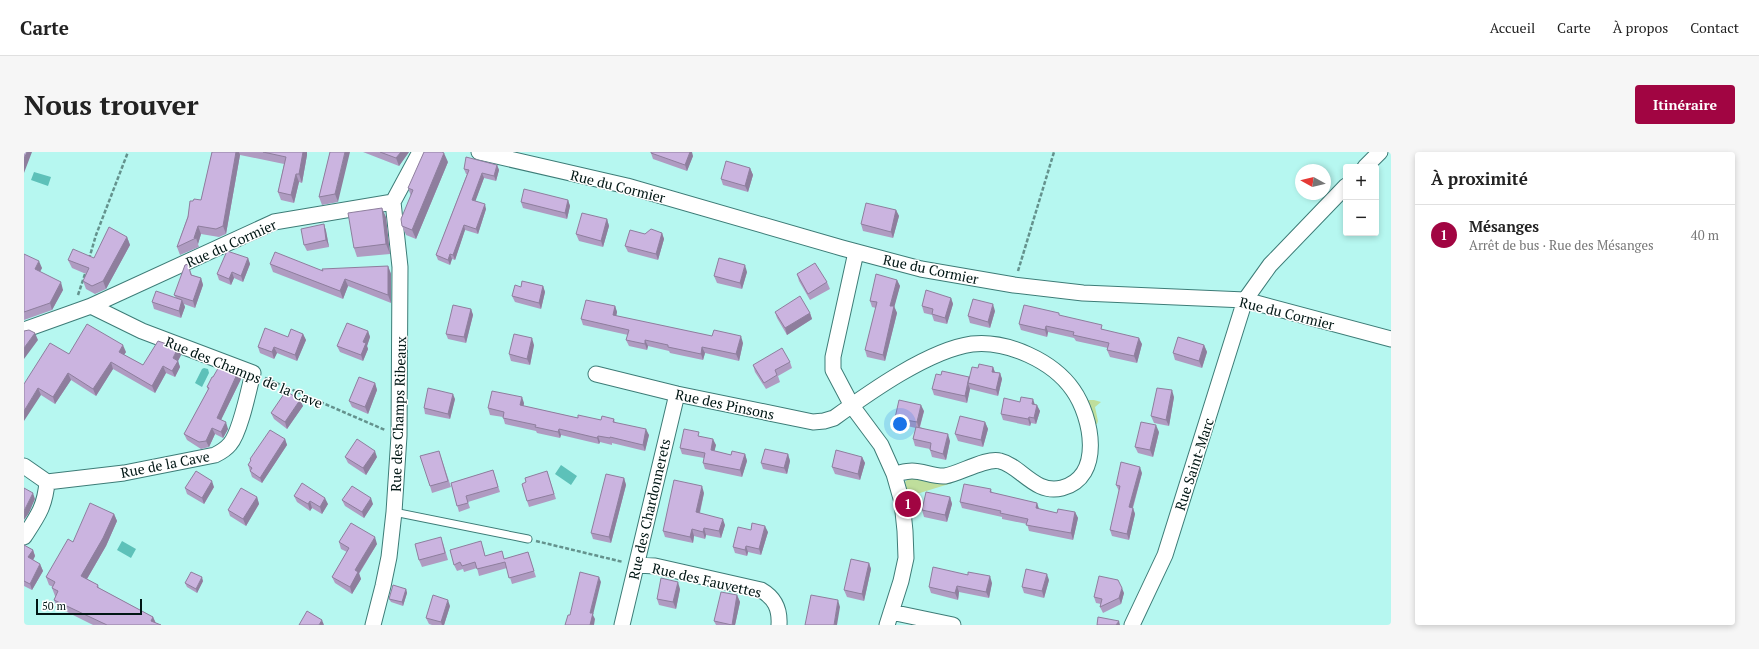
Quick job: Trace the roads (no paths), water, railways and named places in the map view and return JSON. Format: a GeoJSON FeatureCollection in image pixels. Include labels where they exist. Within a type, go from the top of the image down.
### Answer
{"type":"FeatureCollection","features":[{"type":"Feature","properties":{"kind":"street"},"geometry":{"type":"LineString","coordinates":[[393,202],[420,152]]}},
{"type":"Feature","properties":{"kind":"street","name":"Rue du Cormier"},"geometry":{"type":"LineString","coordinates":[[479,152],[501,155],[627,186],[856,252],[921,269],[1014,285],[1083,293],[1246,300],[1391,339]]}},
{"type":"Feature","properties":{"kind":"street"},"geometry":{"type":"LineString","coordinates":[[1368,164],[1380,152]]}},
{"type":"Feature","properties":{"kind":"street","name":"Rue Saint-Marc"},"geometry":{"type":"LineString","coordinates":[[1132,625],[1165,556],[1246,300],[1270,265],[1343,189]]}},
{"type":"Feature","properties":{"kind":"street","name":"Rue du Cormier"},"geometry":{"type":"LineString","coordinates":[[24,330],[91,306],[274,222],[393,202]]}},
{"type":"Feature","properties":{"kind":"street","name":"Rue des Champs Ribeaux"},"geometry":{"type":"LineString","coordinates":[[373,625],[389,556],[394,512],[399,436],[400,267],[393,202]]}},
{"type":"Feature","properties":{"kind":"street"},"geometry":{"type":"LineString","coordinates":[[856,252],[833,370],[852,406],[881,445],[894,474],[902,502],[906,531],[906,558],[901,581],[889,618],[953,625]]}},
{"type":"Feature","properties":{"kind":"street","name":"Rue des Champs de la Cave"},"geometry":{"type":"LineString","coordinates":[[91,306],[142,331],[253,373]]}},
{"type":"Feature","properties":{"kind":"street","name":"Rue des Pinsons"},"geometry":{"type":"LineString","coordinates":[[596,374],[677,394],[814,422],[834,418],[911,368],[952,349],[973,344],[995,345],[1034,356],[1055,370],[1073,390],[1084,411],[1090,432],[1091,449],[1086,466],[1081,476],[1073,484],[1062,488],[1055,489],[1038,485],[1006,463],[995,460],[945,476],[912,471],[894,474]]}},
{"type":"Feature","properties":{"kind":"street","name":"Rue de la Cave"},"geometry":{"type":"LineString","coordinates":[[47,482],[124,473],[215,455],[231,443],[242,416],[253,373]]}},
{"type":"Feature","properties":{"kind":"street","name":"Rue des Chardonnerets"},"geometry":{"type":"LineString","coordinates":[[622,625],[677,394]]}},
{"type":"Feature","properties":{"kind":"street"},"geometry":{"type":"LineString","coordinates":[[24,466],[47,482],[46,498],[39,514],[24,538]]}},
{"type":"Feature","properties":{"kind":"street","name":"Rue des Fauvettes"},"geometry":{"type":"LineString","coordinates":[[636,565],[655,566],[761,590],[769,595],[775,602],[779,614],[779,625]]}},
{"type":"Feature","properties":{"kind":"lane"},"geometry":{"type":"LineString","coordinates":[[394,512],[528,540]]}},
{"type":"Feature","properties":{"kind":"water"},"geometry":{"type":"Polygon","coordinates":[[[34,172],[51,177],[48,186],[31,180],[34,172]]]}},
{"type":"Feature","properties":{"kind":"water"},"geometry":{"type":"Polygon","coordinates":[[[202,369],[208,369],[209,373],[202,387],[195,383],[202,369]]]}},
{"type":"Feature","properties":{"kind":"water"},"geometry":{"type":"Polygon","coordinates":[[[561,465],[577,476],[571,485],[555,474],[561,465]]]}},
{"type":"Feature","properties":{"kind":"water"},"geometry":{"type":"Polygon","coordinates":[[[122,541],[136,549],[131,558],[117,550],[122,541]]]}},
{"type":"Feature","properties":{"kind":"place","name":"Mésanges"},"geometry":{"type":"Point","coordinates":[908,504]}}]}
